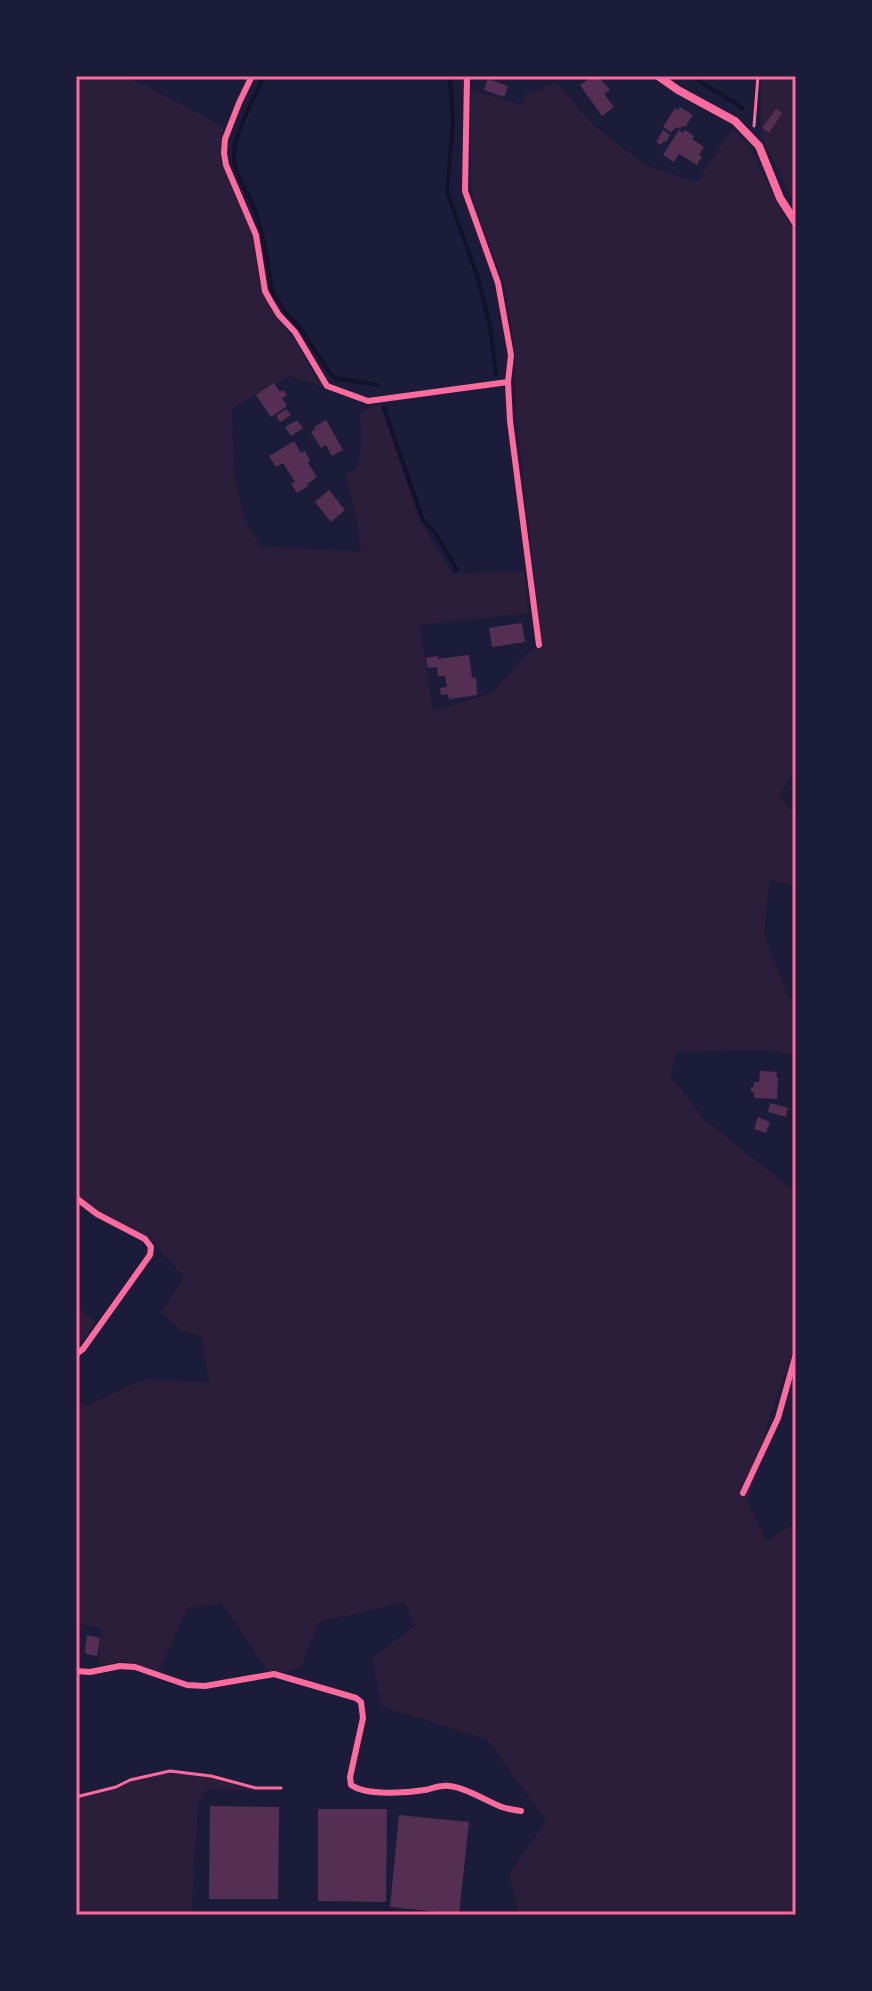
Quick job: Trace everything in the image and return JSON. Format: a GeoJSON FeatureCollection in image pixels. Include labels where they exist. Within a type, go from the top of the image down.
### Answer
{"type":"FeatureCollection","features":[{"type":"Feature","properties":{"kind":"street"},"geometry":{"type":"LineString","coordinates":[[252,76],[225,139],[226,165],[256,235],[265,291],[279,315],[295,332],[327,386],[368,401],[508,382]]}},
{"type":"Feature","properties":{"kind":"street"},"geometry":{"type":"LineString","coordinates":[[467,76],[465,191],[498,283],[511,355],[508,382],[510,421],[539,645]]}},
{"type":"Feature","properties":{"kind":"street"},"geometry":{"type":"LineString","coordinates":[[658,76],[735,121],[751,137],[759,146],[780,198],[796,223]]}},
{"type":"Feature","properties":{"kind":"street"},"geometry":{"type":"LineString","coordinates":[[76,1198],[97,1214],[145,1239],[151,1247],[150,1255],[83,1349],[76,1354]]}},
{"type":"Feature","properties":{"kind":"street"},"geometry":{"type":"LineString","coordinates":[[743,1493],[778,1418],[796,1354]]}},
{"type":"Feature","properties":{"kind":"street"},"geometry":{"type":"LineString","coordinates":[[76,1671],[135,1667],[187,1685],[205,1686],[274,1674],[356,1698],[361,1702],[363,1718],[350,1777],[351,1785],[357,1790],[402,1792],[453,1786],[506,1809],[521,1811]]}},
{"type":"Feature","properties":{"kind":"path"},"geometry":{"type":"LineString","coordinates":[[751,137],[758,76]]}},
{"type":"Feature","properties":{"kind":"path"},"geometry":{"type":"LineString","coordinates":[[76,1797],[170,1771],[211,1776],[256,1788],[281,1788]]}},
{"type":"Feature","properties":{"kind":"shaded area"},"geometry":{"type":"Polygon","coordinates":[[[76,76],[120,76],[145,85],[223,127],[220,162],[254,239],[260,283],[268,306],[296,341],[316,378],[327,388],[289,376],[232,409],[234,474],[244,518],[260,546],[361,552],[345,474],[357,469],[361,446],[360,413],[380,404],[420,522],[453,574],[524,571],[528,613],[420,625],[433,711],[492,693],[532,648],[542,647],[516,412],[515,353],[504,283],[471,187],[471,90],[522,105],[524,96],[556,82],[593,125],[647,166],[697,182],[733,128],[749,146],[796,234],[796,314],[793,315],[796,350],[796,769],[779,795],[796,816],[796,887],[770,880],[764,933],[788,998],[796,1002],[796,1055],[762,1050],[677,1052],[670,1075],[705,1120],[788,1186],[796,1189],[796,1343],[769,1419],[748,1503],[767,1541],[796,1522],[796,1915],[519,1915],[509,1874],[546,1821],[487,1739],[382,1707],[372,1658],[414,1626],[405,1602],[319,1622],[301,1667],[286,1672],[268,1671],[222,1604],[188,1607],[159,1671],[124,1661],[99,1665],[101,1628],[76,1623],[76,1410],[146,1379],[209,1383],[201,1336],[182,1331],[161,1312],[184,1277],[149,1238],[94,1209],[76,1194],[76,76]]]}},
{"type":"Feature","properties":{"kind":"shaded area"},"geometry":{"type":"Polygon","coordinates":[[[761,76],[796,76],[796,207],[761,135],[761,76]]]}},
{"type":"Feature","properties":{"kind":"shaded area"},"geometry":{"type":"Polygon","coordinates":[[[76,1307],[96,1322],[80,1344],[76,1342],[76,1307]]]}},
{"type":"Feature","properties":{"kind":"shaded area"},"geometry":{"type":"Polygon","coordinates":[[[169,1774],[195,1774],[264,1791],[207,1789],[198,1804],[191,1915],[76,1915],[76,1799],[117,1789],[133,1780],[169,1774]]]}},
{"type":"Feature","properties":{"kind":"building"},"geometry":{"type":"Polygon","coordinates":[[[598,76],[610,90],[604,94],[614,107],[602,116],[580,85],[598,76]]]}},
{"type":"Feature","properties":{"kind":"building"},"geometry":{"type":"Polygon","coordinates":[[[488,79],[508,86],[504,97],[484,90],[488,79]]]}},
{"type":"Feature","properties":{"kind":"building"},"geometry":{"type":"Polygon","coordinates":[[[680,107],[693,115],[685,127],[677,127],[671,132],[663,127],[675,108],[678,110],[680,107]]]}},
{"type":"Feature","properties":{"kind":"building"},"geometry":{"type":"Polygon","coordinates":[[[776,109],[782,113],[769,133],[762,128],[776,109]]]}},
{"type":"Feature","properties":{"kind":"building"},"geometry":{"type":"Polygon","coordinates":[[[663,130],[670,135],[661,145],[656,142],[663,130]]]}},
{"type":"Feature","properties":{"kind":"building"},"geometry":{"type":"Polygon","coordinates":[[[679,130],[694,136],[692,139],[704,147],[697,165],[679,154],[674,162],[663,155],[679,130]]]}},
{"type":"Feature","properties":{"kind":"building"},"geometry":{"type":"Polygon","coordinates":[[[274,383],[280,392],[283,390],[287,395],[282,398],[287,406],[271,417],[256,395],[274,383]]]}},
{"type":"Feature","properties":{"kind":"building"},"geometry":{"type":"Polygon","coordinates":[[[286,409],[291,415],[280,422],[276,416],[286,409]]]}},
{"type":"Feature","properties":{"kind":"building"},"geometry":{"type":"Polygon","coordinates":[[[297,420],[303,428],[291,436],[285,427],[297,420]]]}},
{"type":"Feature","properties":{"kind":"building"},"geometry":{"type":"Polygon","coordinates":[[[326,420],[343,450],[332,456],[326,445],[321,448],[311,432],[326,420]]]}},
{"type":"Feature","properties":{"kind":"building"},"geometry":{"type":"Polygon","coordinates":[[[294,441],[301,453],[305,451],[317,477],[297,493],[291,484],[295,482],[283,463],[276,467],[269,456],[294,441]]]}},
{"type":"Feature","properties":{"kind":"building"},"geometry":{"type":"Polygon","coordinates":[[[329,490],[345,510],[331,522],[315,502],[329,490]]]}},
{"type":"Feature","properties":{"kind":"building"},"geometry":{"type":"Polygon","coordinates":[[[522,623],[525,642],[492,647],[489,628],[522,623]]]}},
{"type":"Feature","properties":{"kind":"building"},"geometry":{"type":"Polygon","coordinates":[[[469,655],[472,678],[476,677],[477,695],[449,699],[448,694],[441,695],[440,688],[447,687],[445,676],[438,676],[437,667],[428,668],[426,658],[469,655]]]}},
{"type":"Feature","properties":{"kind":"building"},"geometry":{"type":"Polygon","coordinates":[[[760,1071],[777,1072],[777,1099],[754,1098],[751,1087],[754,1082],[759,1082],[760,1071]]]}},
{"type":"Feature","properties":{"kind":"building"},"geometry":{"type":"Polygon","coordinates":[[[770,1103],[788,1108],[786,1117],[768,1112],[770,1103]]]}},
{"type":"Feature","properties":{"kind":"building"},"geometry":{"type":"Polygon","coordinates":[[[758,1117],[770,1122],[766,1133],[754,1129],[758,1117]]]}},
{"type":"Feature","properties":{"kind":"building"},"geometry":{"type":"Polygon","coordinates":[[[87,1635],[100,1638],[97,1656],[86,1654],[87,1635]]]}},
{"type":"Feature","properties":{"kind":"building"},"geometry":{"type":"Polygon","coordinates":[[[210,1806],[279,1807],[278,1899],[209,1899],[210,1806]]]}},
{"type":"Feature","properties":{"kind":"building"},"geometry":{"type":"Polygon","coordinates":[[[318,1809],[387,1809],[386,1902],[318,1901],[318,1809]]]}},
{"type":"Feature","properties":{"kind":"building"},"geometry":{"type":"Polygon","coordinates":[[[399,1815],[469,1822],[459,1914],[390,1907],[399,1815]]]}},
{"type":"Feature","properties":{"kind":"waterway"},"geometry":{"type":"LineString","coordinates":[[264,76],[240,129],[234,158],[258,220],[272,291],[335,378],[378,385]]}},
{"type":"Feature","properties":{"kind":"waterway"},"geometry":{"type":"LineString","coordinates":[[450,76],[453,123],[447,192],[477,275],[490,326],[496,374]]}},
{"type":"Feature","properties":{"kind":"waterway"},"geometry":{"type":"LineString","coordinates":[[693,76],[743,109]]}},
{"type":"Feature","properties":{"kind":"waterway"},"geometry":{"type":"LineString","coordinates":[[384,408],[423,520],[435,533],[457,570]]}}]}
